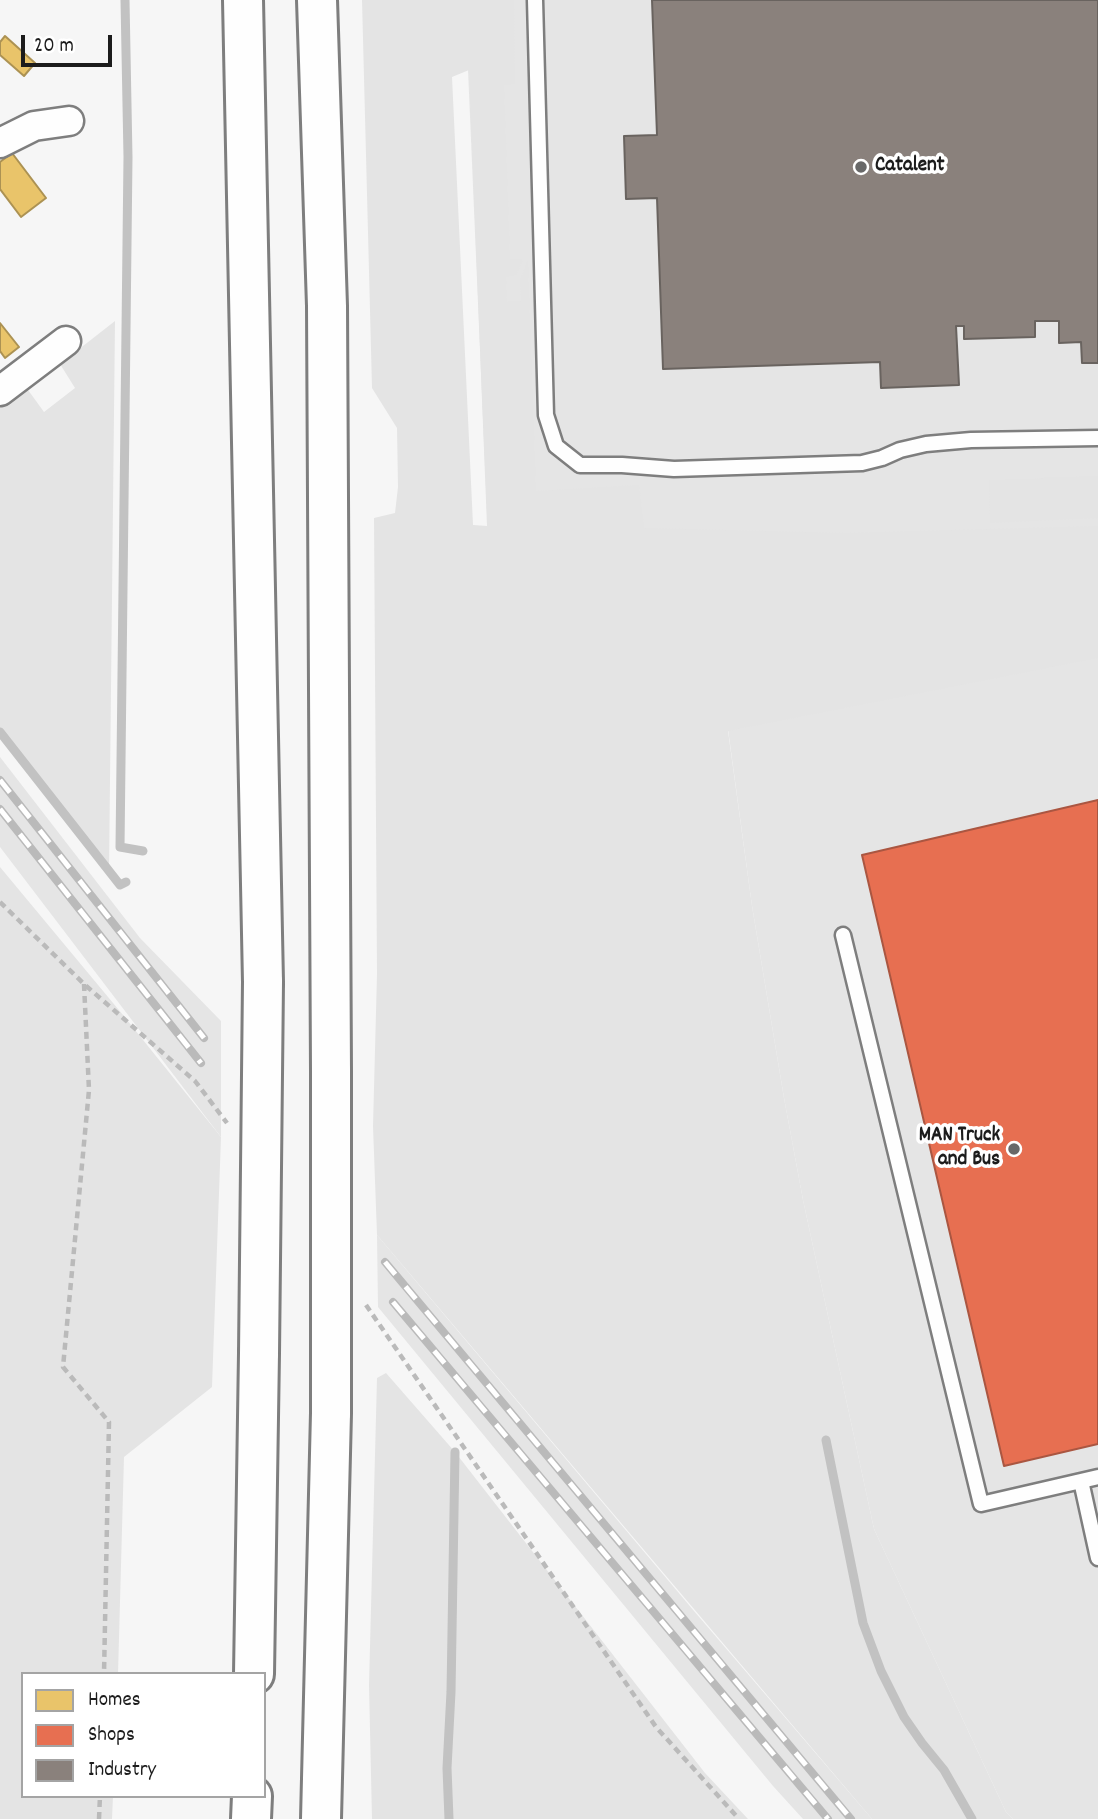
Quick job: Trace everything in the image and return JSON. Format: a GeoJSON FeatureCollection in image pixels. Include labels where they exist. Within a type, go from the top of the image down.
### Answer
{"type":"FeatureCollection","features":[{"type":"Feature","properties":{"kind":"highway"},"geometry":{"type":"LineString","coordinates":[[243,0],[263,982],[254,1672]]}},
{"type":"Feature","properties":{"kind":"highway"},"geometry":{"type":"LineString","coordinates":[[317,0],[327,306],[331,1071],[331,1413],[321,1819]]}},
{"type":"Feature","properties":{"kind":"highway"},"geometry":{"type":"LineString","coordinates":[[251,1819],[252,1798]]}},
{"type":"Feature","properties":{"kind":"street"},"geometry":{"type":"LineString","coordinates":[[0,142],[34,126],[69,121]]}},
{"type":"Feature","properties":{"kind":"street"},"geometry":{"type":"LineString","coordinates":[[0,391],[66,341]]}},
{"type":"Feature","properties":{"kind":"lane"},"geometry":{"type":"LineString","coordinates":[[535,0],[546,415],[556,446],[580,465],[622,465],[674,470],[823,466],[862,463],[926,444],[971,440],[1098,438]]}},
{"type":"Feature","properties":{"kind":"lane"},"geometry":{"type":"LineString","coordinates":[[843,935],[981,1504],[1098,1477]]}},
{"type":"Feature","properties":{"kind":"lane"},"geometry":{"type":"LineString","coordinates":[[1081,1481],[1098,1558]]}},
{"type":"Feature","properties":{"kind":"path"},"geometry":{"type":"LineString","coordinates":[[0,902],[84,984],[195,1081],[228,1124]]}},
{"type":"Feature","properties":{"kind":"path"},"geometry":{"type":"LineString","coordinates":[[84,984],[89,1090],[63,1367],[109,1422],[104,1672]]}},
{"type":"Feature","properties":{"kind":"path"},"geometry":{"type":"LineString","coordinates":[[359,1296],[384,1328],[656,1727],[739,1819]]}},
{"type":"Feature","properties":{"kind":"path"},"geometry":{"type":"LineString","coordinates":[[99,1819],[100,1798]]}},
{"type":"Feature","properties":{"kind":"shaded area"},"geometry":{"type":"Polygon","coordinates":[[[362,0],[514,0],[515,84],[504,85],[510,259],[523,259],[516,275],[506,277],[507,302],[521,301],[520,281],[528,260],[536,491],[639,485],[644,528],[844,533],[1098,526],[1098,658],[728,731],[752,906],[784,1098],[803,1200],[874,1529],[1006,1812],[1013,1819],[872,1819],[377,1235],[373,1126],[377,974],[374,518],[395,513],[398,487],[397,428],[372,388],[362,0]],[[469,70],[452,77],[473,525],[487,526],[469,70]]]}},
{"type":"Feature","properties":{"kind":"shaded area"},"geometry":{"type":"Polygon","coordinates":[[[465,0],[1098,0],[1098,1819],[1013,1819],[1006,1812],[874,1529],[803,1200],[784,1098],[752,906],[717,648],[487,513],[465,0]]]}},
{"type":"Feature","properties":{"kind":"shaded area"},"geometry":{"type":"Polygon","coordinates":[[[115,321],[109,872],[0,732],[0,400],[23,383],[44,412],[75,388],[60,364],[115,321]]]}},
{"type":"Feature","properties":{"kind":"shaded area"},"geometry":{"type":"Polygon","coordinates":[[[1098,476],[1098,518],[990,523],[989,480],[1098,476]]]}},
{"type":"Feature","properties":{"kind":"shaded area"},"geometry":{"type":"Polygon","coordinates":[[[0,757],[140,938],[221,1021],[221,1137],[0,847],[0,757]]]}},
{"type":"Feature","properties":{"kind":"shaded area"},"geometry":{"type":"Polygon","coordinates":[[[0,867],[221,1137],[212,1387],[124,1457],[118,1672],[21,1672],[21,1798],[113,1798],[112,1819],[0,1819],[0,867]]]}},
{"type":"Feature","properties":{"kind":"shaded area"},"geometry":{"type":"Polygon","coordinates":[[[377,1235],[872,1819],[803,1819],[773,1786],[378,1307],[377,1235]]]}},
{"type":"Feature","properties":{"kind":"shaded area"},"geometry":{"type":"Polygon","coordinates":[[[386,1373],[455,1452],[705,1773],[748,1819],[372,1819],[369,1685],[377,1378],[386,1373]]]}},
{"type":"Feature","properties":{"kind":"building: Homes"},"geometry":{"type":"Polygon","coordinates":[[[5,36],[35,63],[24,76],[0,55],[0,42],[5,36]]]}},
{"type":"Feature","properties":{"kind":"building: Homes"},"geometry":{"type":"Polygon","coordinates":[[[12,153],[46,198],[21,217],[0,189],[0,162],[12,153]]]}},
{"type":"Feature","properties":{"kind":"building: Homes"},"geometry":{"type":"Polygon","coordinates":[[[0,323],[19,347],[5,358],[0,351],[0,323]]]}},
{"type":"Feature","properties":{"kind":"building: Shops","name":"MAN Truck and Bus"},"geometry":{"type":"Polygon","coordinates":[[[1098,800],[1098,1444],[1004,1466],[862,855],[1098,800]]]}},
{"type":"Feature","properties":{"kind":"building: Industry","name":"Catalent"},"geometry":{"type":"Polygon","coordinates":[[[652,0],[1098,0],[1098,363],[1082,363],[1081,342],[1059,343],[1059,321],[1035,321],[1035,337],[964,339],[964,326],[956,326],[959,385],[881,388],[880,362],[663,369],[657,198],[626,199],[624,136],[657,135],[652,0]]]}},
{"type":"Feature","properties":{"kind":"waterway"},"geometry":{"type":"LineString","coordinates":[[125,0],[128,157],[120,847],[143,851]]}},
{"type":"Feature","properties":{"kind":"waterway"},"geometry":{"type":"LineString","coordinates":[[0,732],[120,885],[126,882]]}},
{"type":"Feature","properties":{"kind":"waterway"},"geometry":{"type":"LineString","coordinates":[[826,1440],[863,1623],[881,1671],[904,1717],[944,1770],[972,1819]]}},
{"type":"Feature","properties":{"kind":"waterway"},"geometry":{"type":"LineString","coordinates":[[449,1819],[447,1768],[455,1452]]}},
{"type":"Feature","properties":{"kind":"railway"},"geometry":{"type":"LineString","coordinates":[[0,780],[204,1038]]}},
{"type":"Feature","properties":{"kind":"railway"},"geometry":{"type":"LineString","coordinates":[[0,809],[201,1063]]}},
{"type":"Feature","properties":{"kind":"railway"},"geometry":{"type":"LineString","coordinates":[[385,1262],[851,1819]]}},
{"type":"Feature","properties":{"kind":"railway"},"geometry":{"type":"LineString","coordinates":[[393,1302],[828,1819]]}},
{"type":"Feature","properties":{"kind":"place","name":"Catalent"},"geometry":{"type":"Point","coordinates":[861,167]}},
{"type":"Feature","properties":{"kind":"place","name":"MAN Truck and Bus"},"geometry":{"type":"Point","coordinates":[1014,1149]}}]}
